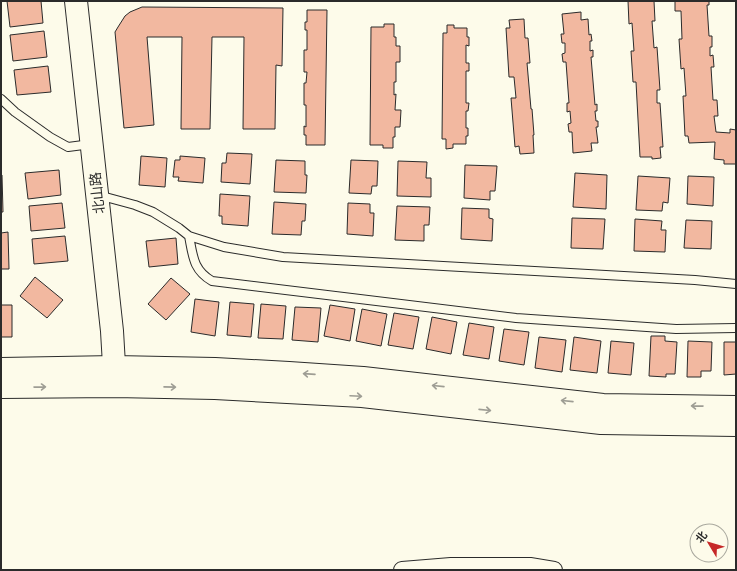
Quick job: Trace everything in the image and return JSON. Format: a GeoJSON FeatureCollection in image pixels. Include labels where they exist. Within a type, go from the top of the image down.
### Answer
{"type":"FeatureCollection","features":[{"type":"Feature","properties":{"kind":"street","name":"北山路"},"geometry":{"type":"LineString","coordinates":[[76,1],[112,331],[115,377]]}},
{"type":"Feature","properties":{"kind":"street"},"geometry":{"type":"LineString","coordinates":[[1,369],[115,377],[215,388],[362,396],[601,423],[736,425]]}},
{"type":"Feature","properties":{"kind":"street"},"geometry":{"type":"LineString","coordinates":[[1,387],[115,377],[245,371],[364,378],[603,405],[736,407]]}},
{"type":"Feature","properties":{"kind":"street"},"geometry":{"type":"LineString","coordinates":[[402,570],[451,566],[530,566],[554,570]]}},
{"type":"Feature","properties":{"kind":"lane"},"geometry":{"type":"LineString","coordinates":[[1,99],[15,112],[68,147],[92,144]]}},
{"type":"Feature","properties":{"kind":"lane"},"geometry":{"type":"LineString","coordinates":[[97,195],[135,205],[153,212],[189,236],[224,247],[283,258],[695,280],[736,284]]}},
{"type":"Feature","properties":{"kind":"lane"},"geometry":{"type":"LineString","coordinates":[[189,236],[193,258],[196,265],[200,272],[212,282],[516,318],[676,329],[736,328]]}},
{"type":"Feature","properties":{"kind":"building"},"geometry":{"type":"Polygon","coordinates":[[[7,1],[41,1],[43,23],[10,27],[7,1]]]}},
{"type":"Feature","properties":{"kind":"building"},"geometry":{"type":"Polygon","coordinates":[[[628,1],[654,1],[655,21],[652,21],[654,48],[657,47],[660,90],[657,90],[657,103],[660,103],[663,147],[660,147],[661,158],[652,159],[652,157],[640,157],[636,82],[633,82],[631,51],[634,51],[632,23],[629,24],[628,1]]]}},
{"type":"Feature","properties":{"kind":"building"},"geometry":{"type":"Polygon","coordinates":[[[675,1],[709,1],[709,5],[707,5],[709,36],[712,36],[710,56],[713,55],[714,67],[711,67],[713,100],[717,100],[718,116],[714,116],[716,132],[730,133],[730,129],[736,130],[736,164],[724,164],[724,160],[714,159],[715,142],[689,143],[688,136],[685,136],[683,96],[686,96],[684,68],[681,69],[679,39],[682,39],[681,11],[675,11],[675,1]]]}},
{"type":"Feature","properties":{"kind":"building"},"geometry":{"type":"Polygon","coordinates":[[[142,7],[283,8],[282,66],[276,65],[275,129],[243,129],[244,37],[212,37],[210,129],[181,129],[182,37],[147,37],[154,125],[124,128],[115,32],[125,16],[142,7]]]}},
{"type":"Feature","properties":{"kind":"building"},"geometry":{"type":"Polygon","coordinates":[[[307,10],[327,10],[325,145],[306,145],[306,135],[304,135],[304,126],[306,127],[306,105],[304,105],[304,83],[306,83],[307,72],[304,72],[304,50],[307,50],[307,30],[305,30],[305,22],[307,22],[307,10]]]}},
{"type":"Feature","properties":{"kind":"building"},"geometry":{"type":"Polygon","coordinates":[[[581,12],[581,20],[588,19],[589,35],[591,34],[592,41],[590,41],[590,51],[593,50],[593,57],[591,57],[595,105],[597,104],[597,111],[595,111],[596,121],[598,121],[598,127],[596,127],[598,143],[591,143],[592,151],[573,153],[572,132],[569,132],[568,124],[571,123],[570,111],[567,112],[567,103],[569,103],[566,62],[563,62],[562,54],[565,53],[565,43],[562,43],[561,34],[564,34],[562,14],[581,12]]]}},
{"type":"Feature","properties":{"kind":"building"},"geometry":{"type":"Polygon","coordinates":[[[524,19],[525,38],[528,38],[530,63],[527,63],[532,109],[534,153],[520,154],[519,146],[515,147],[511,98],[516,98],[514,77],[509,77],[506,28],[510,28],[509,20],[524,19]]]}},
{"type":"Feature","properties":{"kind":"building"},"geometry":{"type":"Polygon","coordinates":[[[384,24],[394,24],[396,46],[400,46],[400,62],[396,62],[396,82],[394,82],[394,95],[396,94],[395,110],[401,110],[400,127],[395,127],[393,148],[383,148],[383,145],[370,145],[371,27],[384,27],[384,24]]]}},
{"type":"Feature","properties":{"kind":"building"},"geometry":{"type":"Polygon","coordinates":[[[447,25],[454,25],[454,28],[467,28],[469,46],[466,45],[466,63],[469,63],[469,71],[466,71],[466,103],[469,103],[468,111],[466,111],[466,128],[468,128],[468,136],[466,136],[466,144],[453,144],[453,148],[446,149],[446,139],[442,139],[443,33],[447,33],[447,25]]]}},
{"type":"Feature","properties":{"kind":"building"},"geometry":{"type":"Polygon","coordinates":[[[44,31],[47,57],[13,61],[10,35],[44,31]]]}},
{"type":"Feature","properties":{"kind":"building"},"geometry":{"type":"Polygon","coordinates":[[[48,66],[51,92],[17,95],[14,70],[48,66]]]}},
{"type":"Feature","properties":{"kind":"building"},"geometry":{"type":"Polygon","coordinates":[[[227,153],[252,154],[250,184],[221,182],[222,163],[226,163],[227,153]]]}},
{"type":"Feature","properties":{"kind":"building"},"geometry":{"type":"Polygon","coordinates":[[[141,156],[167,158],[165,187],[139,185],[141,156]]]}},
{"type":"Feature","properties":{"kind":"building"},"geometry":{"type":"Polygon","coordinates":[[[180,156],[205,158],[203,183],[178,181],[179,177],[173,177],[175,160],[180,160],[180,156]]]}},
{"type":"Feature","properties":{"kind":"building"},"geometry":{"type":"Polygon","coordinates":[[[276,160],[305,161],[305,175],[307,175],[306,193],[274,192],[276,160]]]}},
{"type":"Feature","properties":{"kind":"building"},"geometry":{"type":"Polygon","coordinates":[[[351,160],[378,161],[377,186],[372,186],[371,194],[349,193],[351,160]]]}},
{"type":"Feature","properties":{"kind":"building"},"geometry":{"type":"Polygon","coordinates":[[[398,161],[427,162],[426,178],[431,178],[431,197],[397,196],[398,161]]]}},
{"type":"Feature","properties":{"kind":"building"},"geometry":{"type":"Polygon","coordinates":[[[465,165],[497,166],[495,191],[490,191],[490,200],[464,198],[465,165]]]}},
{"type":"Feature","properties":{"kind":"building"},"geometry":{"type":"Polygon","coordinates":[[[59,170],[61,195],[28,199],[25,173],[59,170]]]}},
{"type":"Feature","properties":{"kind":"building"},"geometry":{"type":"Polygon","coordinates":[[[575,173],[607,175],[606,209],[573,207],[575,173]]]}},
{"type":"Feature","properties":{"kind":"building"},"geometry":{"type":"Polygon","coordinates":[[[2,175],[3,212],[1,212],[2,175]]]}},
{"type":"Feature","properties":{"kind":"building"},"geometry":{"type":"Polygon","coordinates":[[[638,176],[670,178],[668,203],[663,202],[662,211],[636,210],[638,176]]]}},
{"type":"Feature","properties":{"kind":"building"},"geometry":{"type":"Polygon","coordinates":[[[688,176],[714,177],[713,206],[687,204],[688,176]]]}},
{"type":"Feature","properties":{"kind":"building"},"geometry":{"type":"Polygon","coordinates":[[[220,194],[250,196],[248,226],[222,224],[222,216],[219,216],[220,194]]]}},
{"type":"Feature","properties":{"kind":"building"},"geometry":{"type":"Polygon","coordinates":[[[274,202],[306,204],[305,221],[302,221],[301,235],[272,234],[274,202]]]}},
{"type":"Feature","properties":{"kind":"building"},"geometry":{"type":"Polygon","coordinates":[[[62,203],[65,228],[31,231],[29,206],[62,203]]]}},
{"type":"Feature","properties":{"kind":"building"},"geometry":{"type":"Polygon","coordinates":[[[348,203],[370,204],[370,213],[374,213],[373,236],[347,234],[348,203]]]}},
{"type":"Feature","properties":{"kind":"building"},"geometry":{"type":"Polygon","coordinates":[[[397,206],[430,207],[429,225],[424,225],[424,241],[395,240],[397,206]]]}},
{"type":"Feature","properties":{"kind":"building"},"geometry":{"type":"Polygon","coordinates":[[[462,208],[489,209],[489,218],[493,219],[492,241],[461,239],[462,208]]]}},
{"type":"Feature","properties":{"kind":"building"},"geometry":{"type":"Polygon","coordinates":[[[572,218],[605,219],[603,249],[571,248],[572,218]]]}},
{"type":"Feature","properties":{"kind":"building"},"geometry":{"type":"Polygon","coordinates":[[[635,219],[662,221],[661,230],[666,230],[665,252],[634,251],[635,219]]]}},
{"type":"Feature","properties":{"kind":"building"},"geometry":{"type":"Polygon","coordinates":[[[686,220],[712,221],[711,249],[684,248],[686,220]]]}},
{"type":"Feature","properties":{"kind":"building"},"geometry":{"type":"Polygon","coordinates":[[[8,232],[9,269],[1,269],[1,233],[8,232]]]}},
{"type":"Feature","properties":{"kind":"building"},"geometry":{"type":"Polygon","coordinates":[[[65,236],[68,261],[34,264],[32,239],[65,236]]]}},
{"type":"Feature","properties":{"kind":"building"},"geometry":{"type":"Polygon","coordinates":[[[176,238],[178,264],[149,267],[146,241],[176,238]]]}},
{"type":"Feature","properties":{"kind":"building"},"geometry":{"type":"Polygon","coordinates":[[[35,277],[63,300],[47,318],[20,296],[35,277]]]}},
{"type":"Feature","properties":{"kind":"building"},"geometry":{"type":"Polygon","coordinates":[[[171,278],[190,294],[166,320],[148,304],[171,278]]]}},
{"type":"Feature","properties":{"kind":"building"},"geometry":{"type":"Polygon","coordinates":[[[195,299],[219,302],[215,336],[191,332],[195,299]]]}},
{"type":"Feature","properties":{"kind":"building"},"geometry":{"type":"Polygon","coordinates":[[[230,302],[254,304],[251,337],[227,335],[230,302]]]}},
{"type":"Feature","properties":{"kind":"building"},"geometry":{"type":"Polygon","coordinates":[[[261,304],[286,306],[283,339],[258,338],[261,304]]]}},
{"type":"Feature","properties":{"kind":"building"},"geometry":{"type":"Polygon","coordinates":[[[1,305],[12,305],[12,337],[1,337],[1,305]]]}},
{"type":"Feature","properties":{"kind":"building"},"geometry":{"type":"Polygon","coordinates":[[[330,305],[355,309],[350,341],[324,336],[330,305]]]}},
{"type":"Feature","properties":{"kind":"building"},"geometry":{"type":"Polygon","coordinates":[[[295,307],[321,308],[318,342],[292,340],[295,307]]]}},
{"type":"Feature","properties":{"kind":"building"},"geometry":{"type":"Polygon","coordinates":[[[362,309],[387,314],[381,346],[356,341],[362,309]]]}},
{"type":"Feature","properties":{"kind":"building"},"geometry":{"type":"Polygon","coordinates":[[[394,313],[419,317],[413,349],[388,345],[394,313]]]}},
{"type":"Feature","properties":{"kind":"building"},"geometry":{"type":"Polygon","coordinates":[[[432,317],[457,322],[451,354],[426,349],[432,317]]]}},
{"type":"Feature","properties":{"kind":"building"},"geometry":{"type":"Polygon","coordinates":[[[469,323],[494,327],[489,359],[463,355],[469,323]]]}},
{"type":"Feature","properties":{"kind":"building"},"geometry":{"type":"Polygon","coordinates":[[[504,329],[529,332],[524,365],[499,361],[504,329]]]}},
{"type":"Feature","properties":{"kind":"building"},"geometry":{"type":"Polygon","coordinates":[[[651,336],[665,336],[665,341],[677,342],[675,374],[666,374],[666,377],[649,376],[651,336]]]}},
{"type":"Feature","properties":{"kind":"building"},"geometry":{"type":"Polygon","coordinates":[[[539,337],[566,340],[562,372],[535,368],[539,337]]]}},
{"type":"Feature","properties":{"kind":"building"},"geometry":{"type":"Polygon","coordinates":[[[574,337],[601,341],[597,373],[570,370],[574,337]]]}},
{"type":"Feature","properties":{"kind":"building"},"geometry":{"type":"Polygon","coordinates":[[[611,341],[634,343],[631,375],[608,373],[611,341]]]}},
{"type":"Feature","properties":{"kind":"building"},"geometry":{"type":"Polygon","coordinates":[[[688,341],[712,342],[711,371],[701,371],[701,377],[687,377],[688,341]]]}},
{"type":"Feature","properties":{"kind":"building"},"geometry":{"type":"Polygon","coordinates":[[[724,342],[736,342],[736,374],[724,375],[724,342]]]}}]}
